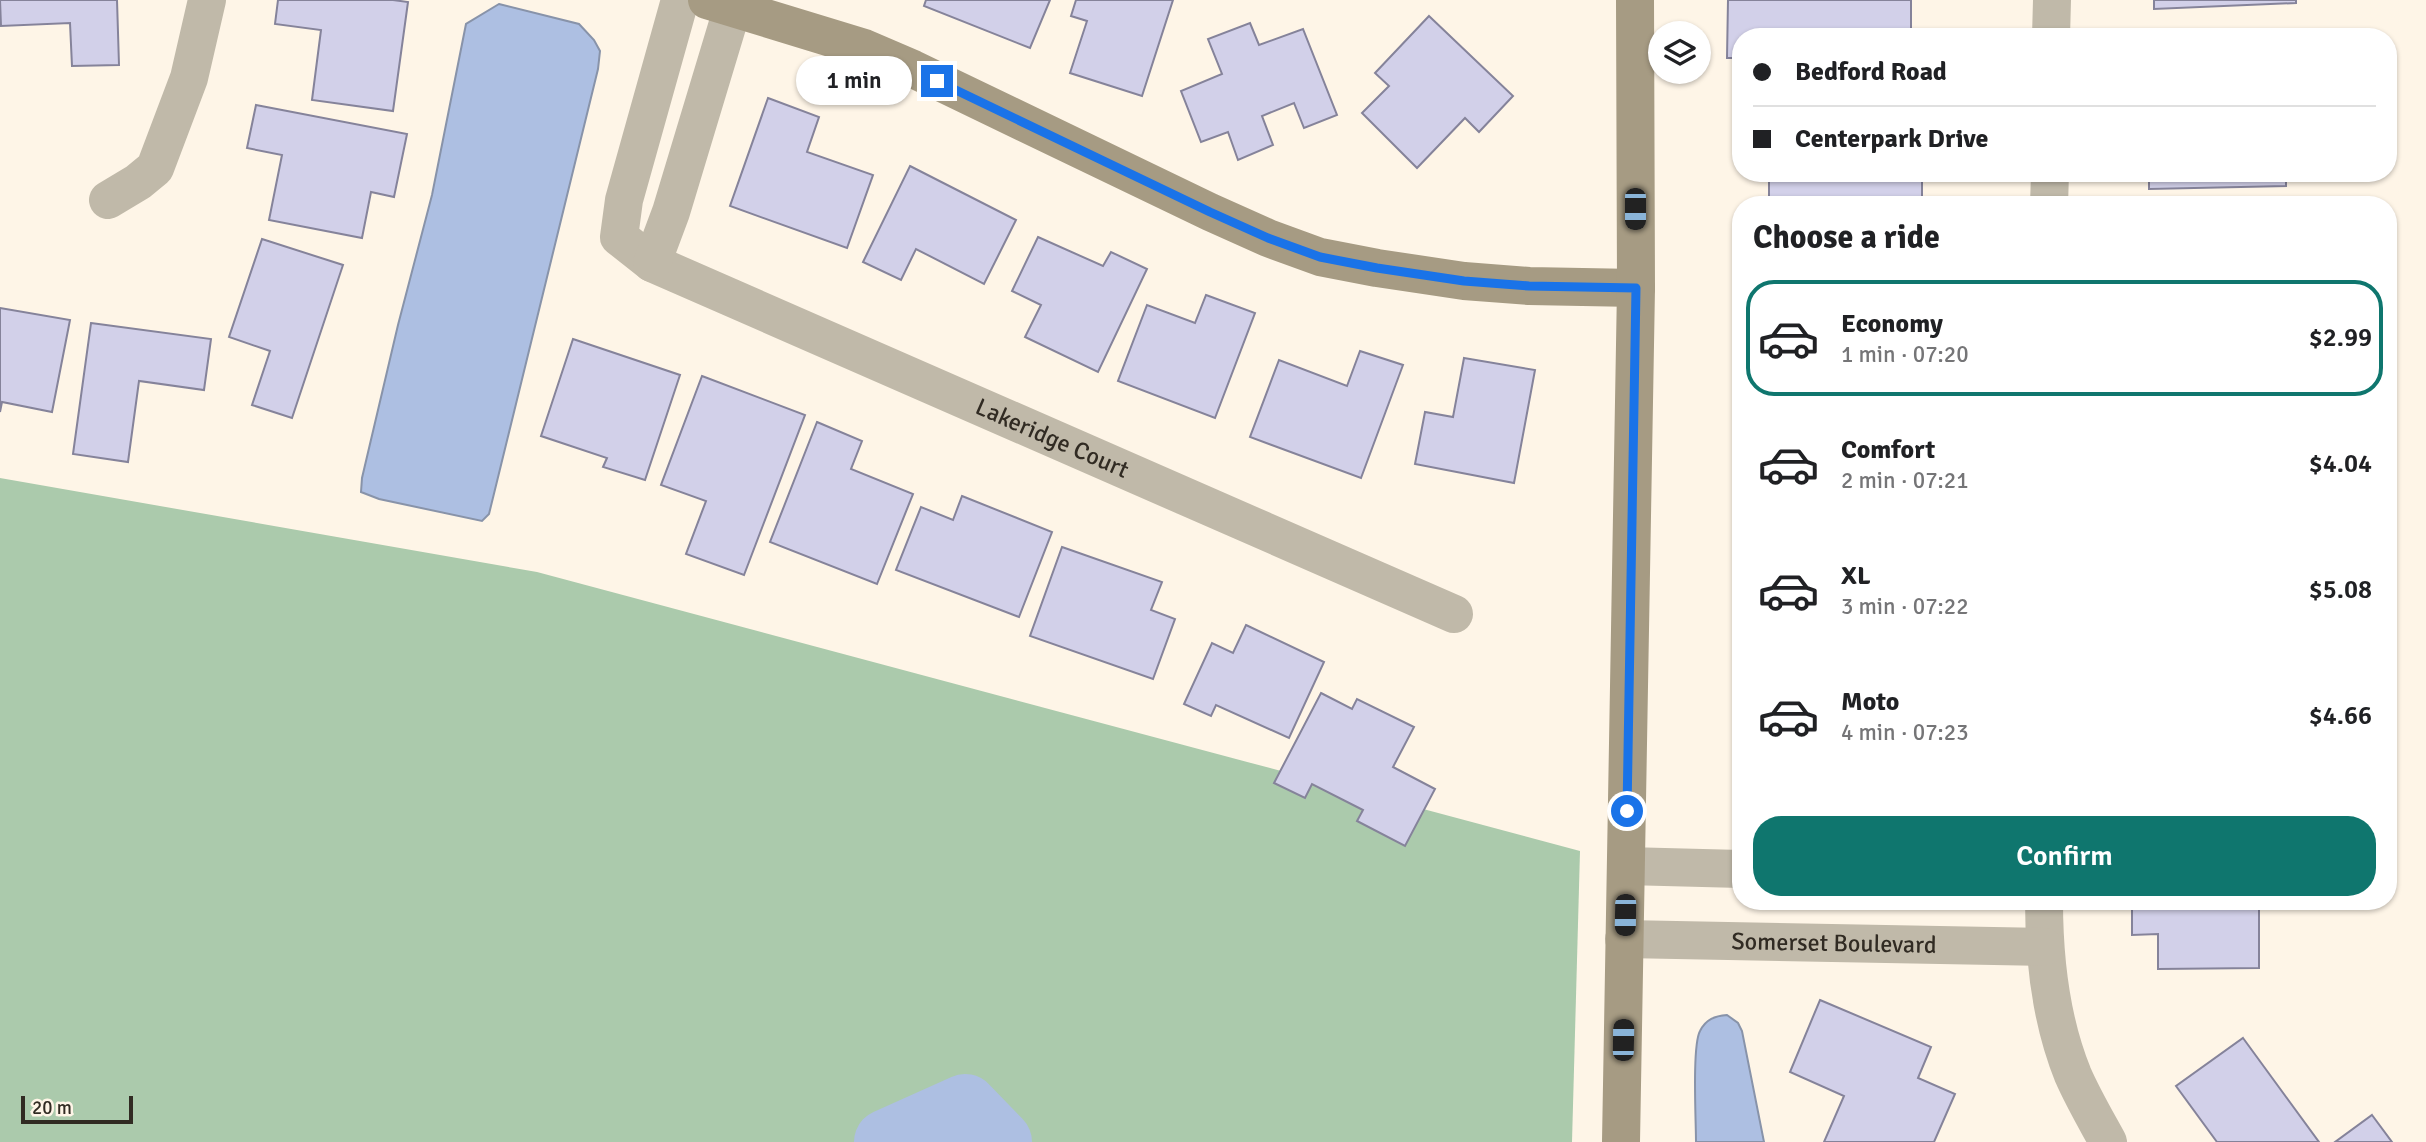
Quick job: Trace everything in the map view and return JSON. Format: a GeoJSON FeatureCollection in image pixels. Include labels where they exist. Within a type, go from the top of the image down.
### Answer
{"type":"FeatureCollection","features":[{"type":"Feature","properties":{"kind":"street"},"geometry":{"type":"LineString","coordinates":[[108,200],[138,183],[155,168],[188,78],[207,0]]}},
{"type":"Feature","properties":{"kind":"street","name":"Lakeridge Court"},"geometry":{"type":"LineString","coordinates":[[680,0],[624,200],[619,237],[653,263],[1454,614]]}},
{"type":"Feature","properties":{"kind":"street"},"geometry":{"type":"LineString","coordinates":[[1621,1142],[1636,288],[1635,0]]}},
{"type":"Feature","properties":{"kind":"street"},"geometry":{"type":"LineString","coordinates":[[2051,28],[2052,0]]}},
{"type":"Feature","properties":{"kind":"street"},"geometry":{"type":"LineString","coordinates":[[653,263],[693,139],[725,2],[864,48],[913,69],[1210,212],[1268,238],[1320,257],[1464,281],[1529,286],[1636,288]]}},
{"type":"Feature","properties":{"kind":"street"},"geometry":{"type":"LineString","coordinates":[[644,126],[693,139]]}},
{"type":"Feature","properties":{"kind":"street"},"geometry":{"type":"LineString","coordinates":[[1626,866],[1732,869]]}},
{"type":"Feature","properties":{"kind":"street"},"geometry":{"type":"LineString","coordinates":[[2045,910],[2045,947],[2059,1030],[2073,1075],[2108,1142]]}},
{"type":"Feature","properties":{"kind":"street","name":"Somerset Boulevard"},"geometry":{"type":"LineString","coordinates":[[1624,939],[2045,947]]}},
{"type":"Feature","properties":{"kind":"green space"},"geometry":{"type":"Polygon","coordinates":[[[0,478],[537,572],[1580,851],[1572,1142],[0,1142],[0,478]]]}},
{"type":"Feature","properties":{"kind":"water"},"geometry":{"type":"Polygon","coordinates":[[[499,4],[579,24],[600,51],[598,69],[489,514],[482,521],[379,499],[361,492],[398,325],[432,195],[466,24],[499,4]]]}},
{"type":"Feature","properties":{"kind":"water"},"geometry":{"type":"Polygon","coordinates":[[[1727,1015],[1738,1023],[1742,1031],[1764,1142],[1696,1142],[1695,1067],[1698,1039],[1702,1027],[1708,1021],[1727,1015]]]}},
{"type":"Feature","properties":{"kind":"building"},"geometry":{"type":"Polygon","coordinates":[[[0,0],[117,0],[119,65],[72,66],[70,23],[1,26],[0,0]]]}},
{"type":"Feature","properties":{"kind":"building"},"geometry":{"type":"Polygon","coordinates":[[[278,0],[408,2],[393,111],[312,100],[321,30],[275,24],[278,0]]]}},
{"type":"Feature","properties":{"kind":"building"},"geometry":{"type":"Polygon","coordinates":[[[926,0],[1050,0],[1030,48],[924,6],[926,0]]]}},
{"type":"Feature","properties":{"kind":"building"},"geometry":{"type":"Polygon","coordinates":[[[1076,0],[1173,0],[1142,96],[1070,73],[1087,21],[1071,16],[1076,0]]]}},
{"type":"Feature","properties":{"kind":"building"},"geometry":{"type":"Polygon","coordinates":[[[1728,0],[1911,0],[1911,28],[1732,28],[1732,58],[1727,58],[1728,0]]]}},
{"type":"Feature","properties":{"kind":"building"},"geometry":{"type":"Polygon","coordinates":[[[2154,0],[2296,0],[2296,3],[2154,9],[2154,0]]]}},
{"type":"Feature","properties":{"kind":"building"},"geometry":{"type":"Polygon","coordinates":[[[1429,16],[1513,96],[1479,132],[1465,118],[1417,168],[1362,113],[1389,86],[1375,73],[1429,16]]]}},
{"type":"Feature","properties":{"kind":"building"},"geometry":{"type":"Polygon","coordinates":[[[1250,23],[1259,45],[1303,29],[1337,115],[1304,128],[1294,103],[1262,116],[1273,145],[1238,160],[1228,132],[1201,142],[1181,91],[1222,74],[1208,39],[1250,23]]]}},
{"type":"Feature","properties":{"kind":"building"},"geometry":{"type":"Polygon","coordinates":[[[768,98],[819,117],[807,152],[873,175],[847,248],[730,206],[768,98]]]}},
{"type":"Feature","properties":{"kind":"building"},"geometry":{"type":"Polygon","coordinates":[[[256,105],[407,134],[394,197],[371,192],[362,238],[269,220],[282,155],[247,148],[256,105]]]}},
{"type":"Feature","properties":{"kind":"building"},"geometry":{"type":"Polygon","coordinates":[[[910,166],[1016,220],[984,284],[916,249],[901,280],[863,262],[910,166]]]}},
{"type":"Feature","properties":{"kind":"building"},"geometry":{"type":"Polygon","coordinates":[[[1769,182],[1922,182],[1922,196],[1769,196],[1769,182]]]}},
{"type":"Feature","properties":{"kind":"building"},"geometry":{"type":"Polygon","coordinates":[[[2149,182],[2286,182],[2286,186],[2149,189],[2149,182]]]}},
{"type":"Feature","properties":{"kind":"building"},"geometry":{"type":"Polygon","coordinates":[[[1038,237],[1103,266],[1111,252],[1147,269],[1098,372],[1025,337],[1041,305],[1012,291],[1038,237]]]}},
{"type":"Feature","properties":{"kind":"building"},"geometry":{"type":"Polygon","coordinates":[[[262,239],[343,265],[292,418],[252,405],[270,351],[229,337],[262,239]]]}},
{"type":"Feature","properties":{"kind":"building"},"geometry":{"type":"Polygon","coordinates":[[[1206,295],[1255,313],[1215,418],[1118,381],[1147,305],[1195,323],[1206,295]]]}},
{"type":"Feature","properties":{"kind":"building"},"geometry":{"type":"Polygon","coordinates":[[[0,308],[70,320],[52,412],[2,402],[0,412],[0,308]]]}},
{"type":"Feature","properties":{"kind":"building"},"geometry":{"type":"Polygon","coordinates":[[[91,323],[211,339],[204,390],[139,381],[128,462],[73,454],[91,323]]]}},
{"type":"Feature","properties":{"kind":"building"},"geometry":{"type":"Polygon","coordinates":[[[573,339],[680,375],[645,480],[603,467],[607,458],[541,436],[573,339]]]}},
{"type":"Feature","properties":{"kind":"building"},"geometry":{"type":"Polygon","coordinates":[[[1360,351],[1403,365],[1361,478],[1250,437],[1279,360],[1347,386],[1360,351]]]}},
{"type":"Feature","properties":{"kind":"building"},"geometry":{"type":"Polygon","coordinates":[[[1464,358],[1535,370],[1514,483],[1415,464],[1425,412],[1453,417],[1464,358]]]}},
{"type":"Feature","properties":{"kind":"building"},"geometry":{"type":"Polygon","coordinates":[[[702,376],[805,415],[744,575],[686,554],[706,501],[661,485],[702,376]]]}},
{"type":"Feature","properties":{"kind":"building"},"geometry":{"type":"Polygon","coordinates":[[[817,422],[862,441],[851,469],[913,494],[877,584],[770,542],[817,422]]]}},
{"type":"Feature","properties":{"kind":"building"},"geometry":{"type":"Polygon","coordinates":[[[962,496],[1052,532],[1019,617],[896,570],[921,507],[953,520],[962,496]]]}},
{"type":"Feature","properties":{"kind":"building"},"geometry":{"type":"Polygon","coordinates":[[[1062,547],[1162,582],[1151,610],[1175,619],[1153,679],[1030,636],[1062,547]]]}},
{"type":"Feature","properties":{"kind":"building"},"geometry":{"type":"Polygon","coordinates":[[[1246,625],[1324,662],[1289,738],[1216,705],[1211,716],[1184,704],[1212,643],[1233,653],[1246,625]]]}},
{"type":"Feature","properties":{"kind":"building"},"geometry":{"type":"Polygon","coordinates":[[[1321,693],[1352,709],[1357,699],[1414,727],[1393,767],[1435,789],[1405,846],[1357,821],[1363,810],[1312,784],[1305,798],[1274,783],[1321,693]]]}},
{"type":"Feature","properties":{"kind":"building"},"geometry":{"type":"Polygon","coordinates":[[[2132,910],[2259,910],[2259,968],[2158,969],[2158,934],[2132,935],[2132,910]]]}},
{"type":"Feature","properties":{"kind":"building"},"geometry":{"type":"Polygon","coordinates":[[[1820,1000],[1931,1047],[1918,1078],[1955,1094],[1934,1142],[1824,1142],[1844,1096],[1790,1072],[1820,1000]]]}},
{"type":"Feature","properties":{"kind":"building"},"geometry":{"type":"Polygon","coordinates":[[[2243,1038],[2319,1142],[2217,1142],[2176,1086],[2243,1038]]]}},
{"type":"Feature","properties":{"kind":"building"},"geometry":{"type":"Polygon","coordinates":[[[2372,1115],[2392,1142],[2335,1142],[2372,1115]]]}},
{"type":"Feature","properties":{"kind":"waterway"},"geometry":{"type":"LineString","coordinates":[[887,1142],[965,1107],[999,1142]]}},
{"type":"Feature","properties":{"kind":"route"},"geometry":{"type":"LineString","coordinates":[[937,81],[1210,212],[1268,238],[1320,257],[1464,281],[1529,286],[1636,288],[1627,811]]}}]}
